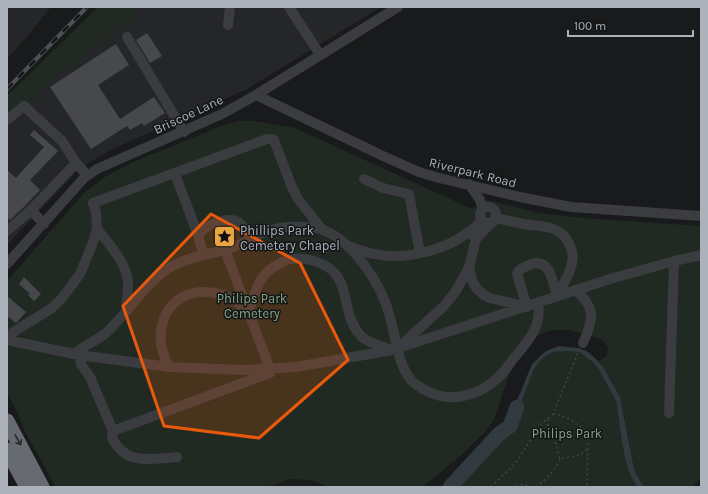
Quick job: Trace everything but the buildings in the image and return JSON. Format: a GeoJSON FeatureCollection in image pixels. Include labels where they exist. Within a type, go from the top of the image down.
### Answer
{"type":"FeatureCollection","features":[{"type":"Feature","properties":{"kind":"highway"},"geometry":{"type":"LineString","coordinates":[[7,421],[42,487]]}},
{"type":"Feature","properties":{"kind":"highway"},"geometry":{"type":"LineString","coordinates":[[7,450],[27,487]]}},
{"type":"Feature","properties":{"kind":"street"},"geometry":{"type":"LineString","coordinates":[[228,25],[230,7]]}},
{"type":"Feature","properties":{"kind":"street"},"geometry":{"type":"LineString","coordinates":[[289,7],[320,55]]}},
{"type":"Feature","properties":{"kind":"street","name":"Briscoe Lane"},"geometry":{"type":"LineString","coordinates":[[7,264],[69,195],[88,175],[96,169],[184,132],[222,114],[256,95],[398,7]]}},
{"type":"Feature","properties":{"kind":"street"},"geometry":{"type":"LineString","coordinates":[[127,37],[184,132]]}},
{"type":"Feature","properties":{"kind":"street","name":"Riverpark Road"},"geometry":{"type":"LineString","coordinates":[[256,95],[326,130],[419,172],[520,197],[571,207],[701,216]]}},
{"type":"Feature","properties":{"kind":"street"},"geometry":{"type":"LineString","coordinates":[[7,120],[24,106],[62,141],[76,163],[88,175]]}},
{"type":"Feature","properties":{"kind":"street"},"geometry":{"type":"LineString","coordinates":[[7,336],[32,315],[52,308],[74,284],[85,264],[97,229],[96,212],[93,203],[272,139],[274,140],[291,185],[301,203],[321,228],[351,248],[368,270],[382,293],[390,315],[395,350],[411,381],[419,387],[430,393],[454,398],[468,396],[480,391],[504,371],[534,332],[538,323],[538,303]]}},
{"type":"Feature","properties":{"kind":"street"},"geometry":{"type":"LineString","coordinates":[[7,231],[31,210],[76,163]]}},
{"type":"Feature","properties":{"kind":"street"},"geometry":{"type":"LineString","coordinates":[[175,174],[204,254]]}},
{"type":"Feature","properties":{"kind":"street"},"geometry":{"type":"LineString","coordinates":[[364,179],[383,188],[409,194],[420,253]]}},
{"type":"Feature","properties":{"kind":"street"},"geometry":{"type":"LineString","coordinates":[[469,184],[480,200],[482,208],[480,213],[489,220],[553,228],[563,234],[572,248],[574,256],[569,273],[557,296]]}},
{"type":"Feature","properties":{"kind":"street"},"geometry":{"type":"LineString","coordinates":[[351,248],[377,255],[405,256],[420,253],[473,235],[496,212],[493,208],[487,206],[482,208]]}},
{"type":"Feature","properties":{"kind":"street"},"geometry":{"type":"LineString","coordinates":[[31,210],[44,224]]}},
{"type":"Feature","properties":{"kind":"street"},"geometry":{"type":"LineString","coordinates":[[198,235],[214,223],[232,220],[239,221],[252,239]]}},
{"type":"Feature","properties":{"kind":"street"},"geometry":{"type":"LineString","coordinates":[[77,355],[81,348],[107,332],[153,282],[172,266],[183,260],[225,250],[252,239],[260,233],[282,227],[294,226],[321,228]]}},
{"type":"Feature","properties":{"kind":"street"},"geometry":{"type":"LineString","coordinates":[[97,229],[113,250],[126,273],[128,281],[126,310]]}},
{"type":"Feature","properties":{"kind":"street"},"geometry":{"type":"LineString","coordinates":[[473,235],[469,267],[472,280],[477,289],[484,295],[498,301],[509,302],[527,307]]}},
{"type":"Feature","properties":{"kind":"street"},"geometry":{"type":"LineString","coordinates":[[113,430],[270,373],[270,369],[249,311],[225,250]]}},
{"type":"Feature","properties":{"kind":"street"},"geometry":{"type":"LineString","coordinates":[[7,340],[77,355],[169,368],[214,370],[296,367],[395,350],[575,290],[674,261],[701,255]]}},
{"type":"Feature","properties":{"kind":"street"},"geometry":{"type":"LineString","coordinates":[[249,311],[256,288],[262,278],[273,267],[289,259],[296,258],[318,262],[325,264],[333,270],[343,286],[350,319],[360,336],[369,342],[395,350]]}},
{"type":"Feature","properties":{"kind":"street"},"geometry":{"type":"LineString","coordinates":[[669,413],[674,261]]}},
{"type":"Feature","properties":{"kind":"street"},"geometry":{"type":"LineString","coordinates":[[527,307],[517,274],[521,268],[538,262],[546,265],[557,296]]}},
{"type":"Feature","properties":{"kind":"street"},"geometry":{"type":"LineString","coordinates":[[395,350],[444,306],[456,291],[469,267]]}},
{"type":"Feature","properties":{"kind":"street"},"geometry":{"type":"LineString","coordinates":[[575,290],[586,302],[591,317],[590,327],[583,344]]}},
{"type":"Feature","properties":{"kind":"street"},"geometry":{"type":"LineString","coordinates":[[169,368],[161,344],[165,314],[174,302],[188,294],[206,292],[224,295],[249,311]]}},
{"type":"Feature","properties":{"kind":"street"},"geometry":{"type":"LineString","coordinates":[[77,355],[81,364],[90,376],[113,430],[112,438],[118,449],[132,457],[139,459],[177,457]]}},
{"type":"Feature","properties":{"kind":"path"},"geometry":{"type":"LineString","coordinates":[[492,487],[516,464],[533,434],[541,424],[553,414],[578,353]]}},
{"type":"Feature","properties":{"kind":"path"},"geometry":{"type":"LineString","coordinates":[[553,414],[570,419],[583,429],[588,437],[589,449],[587,487]]}},
{"type":"Feature","properties":{"kind":"path"},"geometry":{"type":"LineString","coordinates":[[536,487],[553,472],[560,459],[556,444],[548,431],[548,419]]}},
{"type":"Feature","properties":{"kind":"path"},"geometry":{"type":"LineString","coordinates":[[560,459],[580,455],[589,449]]}},
{"type":"Feature","properties":{"kind":"path"},"geometry":{"type":"LineString","coordinates":[[511,487],[524,484],[530,487]]}},
{"type":"Feature","properties":{"kind":"highlighted area"},"geometry":{"type":"Polygon","coordinates":[[[211,214],[300,263],[348,360],[259,438],[164,426],[123,306],[211,214]]]}},
{"type":"Feature","properties":{"kind":"shaded area"},"geometry":{"type":"Polygon","coordinates":[[[7,7],[51,7],[7,59],[7,7]]]}},
{"type":"Feature","properties":{"kind":"shaded area"},"geometry":{"type":"Polygon","coordinates":[[[134,7],[381,7],[247,89],[113,149],[81,167],[7,245],[7,118],[106,36],[139,18],[134,7]]]}},
{"type":"Feature","properties":{"kind":"shaded area"},"geometry":{"type":"Polygon","coordinates":[[[559,346],[579,348],[588,352],[604,368],[620,397],[633,464],[636,474],[644,487],[638,487],[633,479],[625,458],[616,401],[598,368],[592,361],[579,352],[553,352],[543,358],[534,369],[512,427],[508,423],[532,364],[546,351],[559,346]]]}},
{"type":"Feature","properties":{"kind":"green space"},"geometry":{"type":"Polygon","coordinates":[[[98,7],[134,7],[140,18],[106,36],[7,118],[7,96],[98,7]]]}},
{"type":"Feature","properties":{"kind":"green space","name":"Philips Park Cemetery"},"geometry":{"type":"Polygon","coordinates":[[[240,121],[254,121],[295,128],[472,209],[487,200],[540,213],[582,218],[701,226],[700,479],[692,487],[644,487],[636,474],[633,464],[626,423],[619,398],[608,373],[599,361],[607,356],[608,347],[601,339],[570,330],[559,330],[548,331],[538,335],[530,341],[516,360],[507,380],[494,420],[484,433],[456,460],[422,487],[328,487],[311,480],[290,479],[268,487],[55,487],[25,432],[14,405],[7,395],[7,281],[84,193],[105,177],[129,164],[226,124],[240,121]]]}},
{"type":"Feature","properties":{"kind":"green space","name":"Philips Park"},"geometry":{"type":"Polygon","coordinates":[[[553,352],[576,352],[584,355],[596,365],[601,372],[616,401],[628,467],[638,487],[452,487],[500,435],[512,427],[534,369],[543,358],[553,352]]]}},
{"type":"Feature","properties":{"kind":"waterway"},"geometry":{"type":"LineString","coordinates":[[450,487],[499,434],[510,426],[517,407]]}},
{"type":"Feature","properties":{"kind":"railway"},"geometry":{"type":"LineString","coordinates":[[7,89],[87,7]]}},
{"type":"Feature","properties":{"kind":"place","name":"Phillips Park Cemetery Chapel"},"geometry":{"type":"Point","coordinates":[224,237]}}]}
